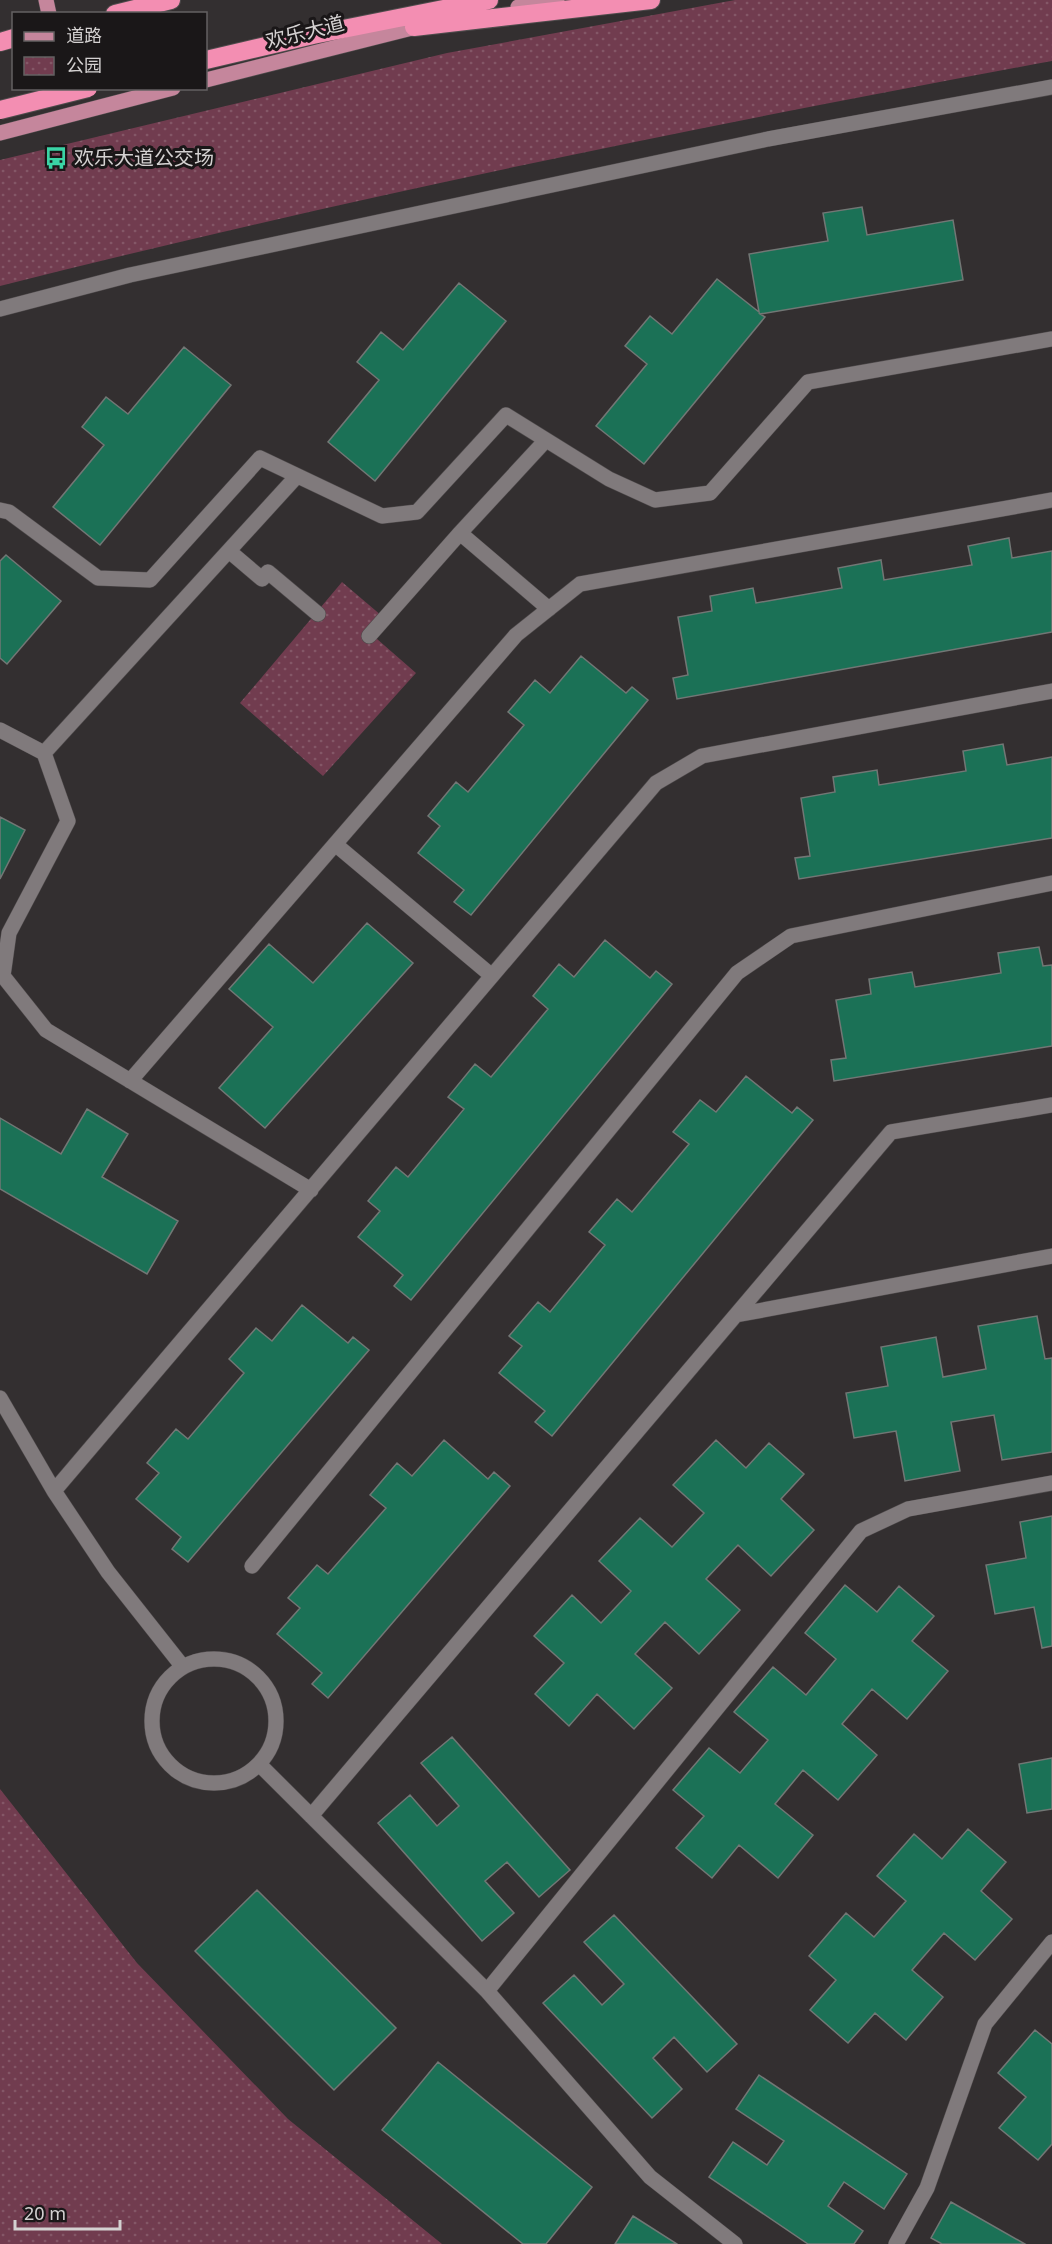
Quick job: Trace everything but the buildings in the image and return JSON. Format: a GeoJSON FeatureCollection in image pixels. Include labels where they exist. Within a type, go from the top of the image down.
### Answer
{"type":"FeatureCollection","features":[{"type":"Feature","properties":{"kind":"highway"},"geometry":{"type":"LineString","coordinates":[[123,12],[171,0]]}},
{"type":"Feature","properties":{"kind":"highway","name":"欢乐大道"},"geometry":{"type":"LineString","coordinates":[[207,60],[313,35],[489,0]]}},
{"type":"Feature","properties":{"kind":"highway"},"geometry":{"type":"LineString","coordinates":[[414,27],[651,0]]}},
{"type":"Feature","properties":{"kind":"highway"},"geometry":{"type":"LineString","coordinates":[[0,110],[80,90]]}},
{"type":"Feature","properties":{"kind":"main road","name":"欢乐大道"},"geometry":{"type":"LineString","coordinates":[[207,80],[414,27],[557,0]]}},
{"type":"Feature","properties":{"kind":"main road"},"geometry":{"type":"LineString","coordinates":[[64,90],[70,115]]}},
{"type":"Feature","properties":{"kind":"main road"},"geometry":{"type":"LineString","coordinates":[[0,133],[165,90]]}},
{"type":"Feature","properties":{"kind":"street"},"geometry":{"type":"LineString","coordinates":[[0,309],[130,275],[768,139],[1052,87]]}},
{"type":"Feature","properties":{"kind":"street"},"geometry":{"type":"LineString","coordinates":[[0,510],[9,512],[98,578],[150,580],[260,458],[382,516],[417,512],[506,415],[609,479],[655,500],[710,493],[808,382],[1052,339]]}},
{"type":"Feature","properties":{"kind":"street"},"geometry":{"type":"LineString","coordinates":[[369,636],[546,440]]}},
{"type":"Feature","properties":{"kind":"street"},"geometry":{"type":"LineString","coordinates":[[44,753],[297,476]]}},
{"type":"Feature","properties":{"kind":"street"},"geometry":{"type":"LineString","coordinates":[[130,1081],[516,635],[580,584],[1052,500]]}},
{"type":"Feature","properties":{"kind":"street"},"geometry":{"type":"LineString","coordinates":[[460,533],[549,609]]}},
{"type":"Feature","properties":{"kind":"street"},"geometry":{"type":"LineString","coordinates":[[229,551],[262,579],[268,572],[318,614]]}},
{"type":"Feature","properties":{"kind":"street"},"geometry":{"type":"LineString","coordinates":[[54,1491],[656,783],[702,756],[1052,691]]}},
{"type":"Feature","properties":{"kind":"street"},"geometry":{"type":"LineString","coordinates":[[0,730],[44,753],[68,820],[9,933],[3,976],[46,1030],[311,1190]]}},
{"type":"Feature","properties":{"kind":"street"},"geometry":{"type":"LineString","coordinates":[[335,844],[492,976]]}},
{"type":"Feature","properties":{"kind":"street"},"geometry":{"type":"LineString","coordinates":[[252,1566],[737,973],[791,936],[1052,883]]}},
{"type":"Feature","properties":{"kind":"street"},"geometry":{"type":"LineString","coordinates":[[311,1816],[891,1132],[1052,1104]]}},
{"type":"Feature","properties":{"kind":"street"},"geometry":{"type":"LineString","coordinates":[[736,1315],[1052,1256]]}},
{"type":"Feature","properties":{"kind":"street"},"geometry":{"type":"LineString","coordinates":[[0,1398],[54,1491],[108,1572],[183,1668]]}},
{"type":"Feature","properties":{"kind":"street"},"geometry":{"type":"LineString","coordinates":[[487,1991],[861,1532],[908,1509],[1052,1483]]}},
{"type":"Feature","properties":{"kind":"street"},"geometry":{"type":"LineString","coordinates":[[217,1659],[234,1662],[250,1670],[263,1683],[272,1698],[276,1715],[275,1733],[269,1750],[259,1764],[245,1775],[228,1782],[210,1783],[193,1780],[177,1772],[155,1744],[152,1727],[152,1709],[158,1692],[169,1678],[199,1660],[217,1659]]}},
{"type":"Feature","properties":{"kind":"street"},"geometry":{"type":"LineString","coordinates":[[259,1764],[487,1991],[650,2177],[735,2244]]}},
{"type":"Feature","properties":{"kind":"street"},"geometry":{"type":"LineString","coordinates":[[896,2244],[927,2188],[985,2024],[1052,1942]]}},
{"type":"Feature","properties":{"kind":"green space"},"geometry":{"type":"Polygon","coordinates":[[[735,0],[1052,0],[1052,61],[788,111],[393,193],[0,286],[0,160],[447,53],[735,0]]]}},
{"type":"Feature","properties":{"kind":"green space"},"geometry":{"type":"Polygon","coordinates":[[[342,582],[382,616],[369,632],[416,673],[323,776],[240,703],[342,582]]]}},
{"type":"Feature","properties":{"kind":"green space"},"geometry":{"type":"Polygon","coordinates":[[[0,1789],[137,1963],[288,2119],[442,2244],[0,2244],[0,1789]]]}},
{"type":"Feature","properties":{"kind":"place","name":"欢乐大道公交场"},"geometry":{"type":"Point","coordinates":[56,158]}}]}
